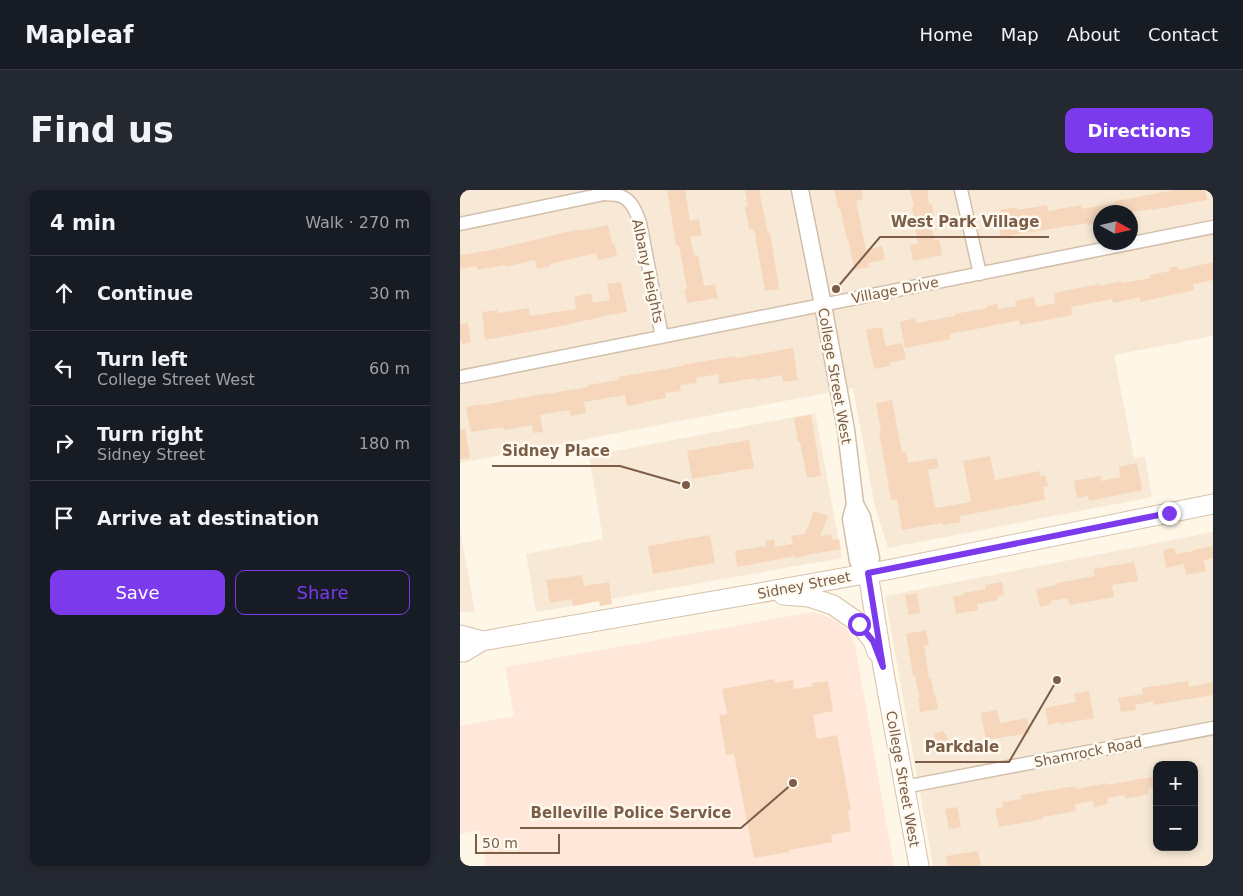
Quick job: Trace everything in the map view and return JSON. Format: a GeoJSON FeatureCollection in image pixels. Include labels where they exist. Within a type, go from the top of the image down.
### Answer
{"type":"FeatureCollection","features":[{"type":"Feature","properties":{"kind":"main road","name":"Sidney Street"},"geometry":{"type":"LineString","coordinates":[[460,652],[464,652],[482,641],[868,573],[1213,504]]}},
{"type":"Feature","properties":{"kind":"main road","name":"College Street West"},"geometry":{"type":"LineString","coordinates":[[868,573],[919,866]]}},
{"type":"Feature","properties":{"kind":"main road"},"geometry":{"type":"LineString","coordinates":[[759,593],[809,597],[833,605],[859,624],[873,641],[883,667]]}},
{"type":"Feature","properties":{"kind":"main road","name":"Sidney Street"},"geometry":{"type":"LineString","coordinates":[[460,635],[482,641]]}},
{"type":"Feature","properties":{"kind":"street","name":"College Street West"},"geometry":{"type":"LineString","coordinates":[[800,190],[846,430],[855,504],[862,517],[871,558],[868,573]]}},
{"type":"Feature","properties":{"kind":"street"},"geometry":{"type":"LineString","coordinates":[[961,190],[980,274]]}},
{"type":"Feature","properties":{"kind":"street","name":"Albany Heights"},"geometry":{"type":"LineString","coordinates":[[460,224],[604,194],[617,195],[628,200],[635,210],[640,223],[662,337]]}},
{"type":"Feature","properties":{"kind":"street","name":"Village Drive"},"geometry":{"type":"LineString","coordinates":[[460,377],[1213,227]]}},
{"type":"Feature","properties":{"kind":"street","name":"Shamrock Road"},"geometry":{"type":"LineString","coordinates":[[904,787],[1213,728]]}},
{"type":"Feature","properties":{"kind":"shaded area"},"geometry":{"type":"Polygon","coordinates":[[[460,190],[1213,190],[1213,336],[1114,355],[1134,458],[1145,457],[1152,497],[888,548],[875,507],[853,388],[460,463],[460,190]]]}},
{"type":"Feature","properties":{"kind":"shaded area"},"geometry":{"type":"Polygon","coordinates":[[[815,413],[842,558],[536,612],[526,554],[603,539],[589,456],[815,413]]]}},
{"type":"Feature","properties":{"kind":"shaded area"},"geometry":{"type":"Polygon","coordinates":[[[460,529],[475,612],[460,612],[460,529]]]}},
{"type":"Feature","properties":{"kind":"shaded area"},"geometry":{"type":"Polygon","coordinates":[[[1213,532],[1213,866],[933,866],[885,596],[1213,532]]]}},
{"type":"Feature","properties":{"kind":"shaded area"},"geometry":{"type":"Polygon","coordinates":[[[813,612],[839,623],[849,632],[855,645],[894,866],[486,866],[479,830],[460,834],[460,726],[514,716],[505,667],[813,612]]]}},
{"type":"Feature","properties":{"kind":"building"},"geometry":{"type":"Polygon","coordinates":[[[667,190],[685,190],[690,221],[699,219],[702,235],[690,237],[694,256],[698,255],[704,286],[715,284],[718,298],[687,303],[684,289],[687,289],[679,245],[676,245],[667,190]]]}},
{"type":"Feature","properties":{"kind":"building"},"geometry":{"type":"Polygon","coordinates":[[[745,190],[759,190],[768,233],[770,233],[779,289],[765,291],[754,229],[749,229],[745,207],[748,206],[745,190]]]}},
{"type":"Feature","properties":{"kind":"building"},"geometry":{"type":"Polygon","coordinates":[[[834,190],[861,190],[863,199],[856,201],[866,250],[882,246],[885,260],[868,263],[869,267],[855,270],[834,190]]]}},
{"type":"Feature","properties":{"kind":"building"},"geometry":{"type":"Polygon","coordinates":[[[910,190],[927,190],[929,204],[932,204],[935,220],[931,220],[934,240],[939,239],[942,255],[913,261],[910,245],[918,244],[910,190]]]}},
{"type":"Feature","properties":{"kind":"building"},"geometry":{"type":"Polygon","coordinates":[[[1175,190],[1205,190],[1207,200],[1138,211],[1138,205],[1104,205],[1115,203],[1115,201],[1175,190]]]}},
{"type":"Feature","properties":{"kind":"building"},"geometry":{"type":"Polygon","coordinates":[[[1047,205],[1048,211],[1081,205],[1082,209],[1093,207],[1093,224],[1088,225],[1088,223],[1001,237],[998,222],[1002,221],[1000,210],[1017,207],[1017,210],[1047,205]]]}},
{"type":"Feature","properties":{"kind":"building"},"geometry":{"type":"Polygon","coordinates":[[[608,225],[617,256],[598,260],[596,253],[537,269],[535,260],[505,267],[505,265],[477,270],[477,266],[460,269],[460,255],[492,250],[579,229],[579,231],[608,225]]]}},
{"type":"Feature","properties":{"kind":"building"},"geometry":{"type":"Polygon","coordinates":[[[1213,262],[1213,280],[1193,284],[1194,290],[1140,302],[1140,297],[1113,303],[1112,299],[1071,307],[1072,315],[1020,325],[1019,320],[950,334],[950,339],[905,348],[900,322],[915,318],[916,323],[955,316],[954,314],[987,308],[986,306],[997,304],[998,309],[1016,306],[1015,301],[1034,297],[1036,307],[1055,303],[1054,293],[1099,284],[1100,286],[1121,281],[1122,283],[1151,278],[1150,275],[1170,271],[1169,268],[1178,266],[1179,270],[1213,262]]]}},
{"type":"Feature","properties":{"kind":"building"},"geometry":{"type":"Polygon","coordinates":[[[621,282],[627,312],[485,340],[482,312],[497,310],[498,313],[529,308],[530,316],[576,309],[574,297],[591,293],[593,303],[610,300],[607,284],[621,282]]]}},
{"type":"Feature","properties":{"kind":"building"},"geometry":{"type":"Polygon","coordinates":[[[468,323],[471,342],[462,344],[462,340],[460,341],[460,324],[468,323]]]}},
{"type":"Feature","properties":{"kind":"building"},"geometry":{"type":"Polygon","coordinates":[[[882,327],[886,346],[902,343],[906,359],[889,363],[890,366],[874,369],[866,330],[882,327]]]}},
{"type":"Feature","properties":{"kind":"building"},"geometry":{"type":"Polygon","coordinates":[[[793,348],[798,380],[783,382],[782,375],[719,384],[718,374],[696,378],[697,383],[680,385],[681,391],[665,393],[666,398],[627,406],[625,395],[584,402],[586,413],[571,416],[569,410],[540,415],[543,432],[533,433],[532,425],[504,430],[503,427],[471,432],[466,407],[588,387],[588,385],[619,380],[618,377],[682,365],[793,348]]]}},
{"type":"Feature","properties":{"kind":"building"},"geometry":{"type":"Polygon","coordinates":[[[892,400],[902,453],[906,452],[908,463],[937,458],[939,468],[928,470],[935,508],[971,502],[963,461],[990,456],[995,480],[1040,471],[1040,476],[1045,475],[1048,486],[1043,487],[1045,500],[960,516],[961,522],[943,525],[942,523],[902,530],[897,499],[891,500],[876,403],[892,400]]]}},
{"type":"Feature","properties":{"kind":"building"},"geometry":{"type":"Polygon","coordinates":[[[811,415],[821,476],[807,478],[794,418],[811,415]]]}},
{"type":"Feature","properties":{"kind":"building"},"geometry":{"type":"Polygon","coordinates":[[[460,429],[465,429],[470,458],[460,459],[460,429]]]}},
{"type":"Feature","properties":{"kind":"building"},"geometry":{"type":"Polygon","coordinates":[[[749,440],[754,468],[692,479],[687,451],[749,440]]]}},
{"type":"Feature","properties":{"kind":"building"},"geometry":{"type":"Polygon","coordinates":[[[1137,463],[1142,490],[1089,501],[1088,496],[1077,498],[1074,481],[1100,476],[1101,481],[1120,477],[1119,467],[1137,463]]]}},
{"type":"Feature","properties":{"kind":"building"},"geometry":{"type":"Polygon","coordinates":[[[814,511],[828,516],[820,536],[831,534],[832,540],[839,539],[841,549],[737,567],[735,551],[766,546],[765,541],[774,539],[775,547],[793,544],[791,536],[805,534],[814,511]]]}},
{"type":"Feature","properties":{"kind":"building"},"geometry":{"type":"Polygon","coordinates":[[[710,535],[715,563],[653,574],[648,546],[710,535]]]}},
{"type":"Feature","properties":{"kind":"building"},"geometry":{"type":"Polygon","coordinates":[[[1213,546],[1213,558],[1204,560],[1206,571],[1186,575],[1184,564],[1166,568],[1163,550],[1174,548],[1176,554],[1213,546]]]}},
{"type":"Feature","properties":{"kind":"building"},"geometry":{"type":"Polygon","coordinates":[[[1134,562],[1138,581],[1112,585],[1114,597],[1069,605],[1068,598],[1050,601],[1051,604],[1040,607],[1036,589],[1095,576],[1093,569],[1134,562]]]}},
{"type":"Feature","properties":{"kind":"building"},"geometry":{"type":"Polygon","coordinates":[[[582,575],[584,586],[609,582],[612,604],[600,606],[599,601],[573,606],[572,599],[550,603],[546,580],[582,575]]]}},
{"type":"Feature","properties":{"kind":"building"},"geometry":{"type":"Polygon","coordinates":[[[1002,582],[1004,595],[997,596],[998,600],[977,604],[978,610],[956,614],[953,597],[964,595],[963,593],[986,589],[985,585],[1002,582]]]}},
{"type":"Feature","properties":{"kind":"building"},"geometry":{"type":"Polygon","coordinates":[[[917,593],[920,613],[909,615],[905,595],[917,593]]]}},
{"type":"Feature","properties":{"kind":"building"},"geometry":{"type":"Polygon","coordinates":[[[926,630],[929,645],[924,646],[929,678],[931,678],[938,709],[920,712],[918,698],[920,698],[915,676],[913,676],[906,634],[926,630]]]}},
{"type":"Feature","properties":{"kind":"building"},"geometry":{"type":"Polygon","coordinates":[[[774,679],[775,683],[793,680],[794,689],[813,686],[812,683],[828,681],[833,711],[813,715],[817,739],[837,735],[851,811],[848,811],[851,831],[831,835],[833,842],[754,858],[734,754],[726,755],[719,715],[727,714],[722,689],[774,679]]]}},
{"type":"Feature","properties":{"kind":"building"},"geometry":{"type":"Polygon","coordinates":[[[1188,681],[1189,687],[1213,682],[1213,695],[1153,705],[1153,701],[1135,705],[1136,710],[1121,712],[1118,698],[1143,694],[1142,688],[1188,681]]]}},
{"type":"Feature","properties":{"kind":"building"},"geometry":{"type":"Polygon","coordinates":[[[1089,691],[1094,718],[1048,725],[1045,708],[1076,702],[1074,694],[1089,691]]]}},
{"type":"Feature","properties":{"kind":"building"},"geometry":{"type":"Polygon","coordinates":[[[997,710],[1000,723],[1027,718],[1030,733],[986,740],[981,713],[997,710]]]}},
{"type":"Feature","properties":{"kind":"building"},"geometry":{"type":"Polygon","coordinates":[[[944,731],[949,745],[946,746],[947,752],[934,754],[933,745],[936,745],[934,733],[944,731]]]}},
{"type":"Feature","properties":{"kind":"building"},"geometry":{"type":"Polygon","coordinates":[[[1153,777],[1153,787],[1148,788],[1149,794],[1125,799],[1124,795],[1107,798],[1108,804],[1094,807],[1093,801],[1075,804],[1076,811],[999,827],[995,809],[1003,807],[1002,802],[1022,799],[1021,795],[1075,786],[1076,789],[1107,783],[1107,785],[1153,777]]]}},
{"type":"Feature","properties":{"kind":"building"},"geometry":{"type":"Polygon","coordinates":[[[957,807],[961,827],[949,829],[945,809],[957,807]]]}},
{"type":"Feature","properties":{"kind":"building"},"geometry":{"type":"Polygon","coordinates":[[[978,851],[981,866],[948,866],[946,856],[978,851]]]}},
{"type":"Feature","properties":{"kind":"place","name":"West Park Village"},"geometry":{"type":"Point","coordinates":[836,289]}},
{"type":"Feature","properties":{"kind":"place","name":"Sidney Place"},"geometry":{"type":"Point","coordinates":[686,485]}},
{"type":"Feature","properties":{"kind":"place","name":"Parkdale"},"geometry":{"type":"Point","coordinates":[1057,680]}},
{"type":"Feature","properties":{"kind":"place","name":"Belleville Police Service"},"geometry":{"type":"Point","coordinates":[793,783]}},
{"type":"Feature","properties":{"kind":"route"},"geometry":{"type":"LineString","coordinates":[[859,624],[873,641],[883,667],[868,573],[1169,513]]}}]}
